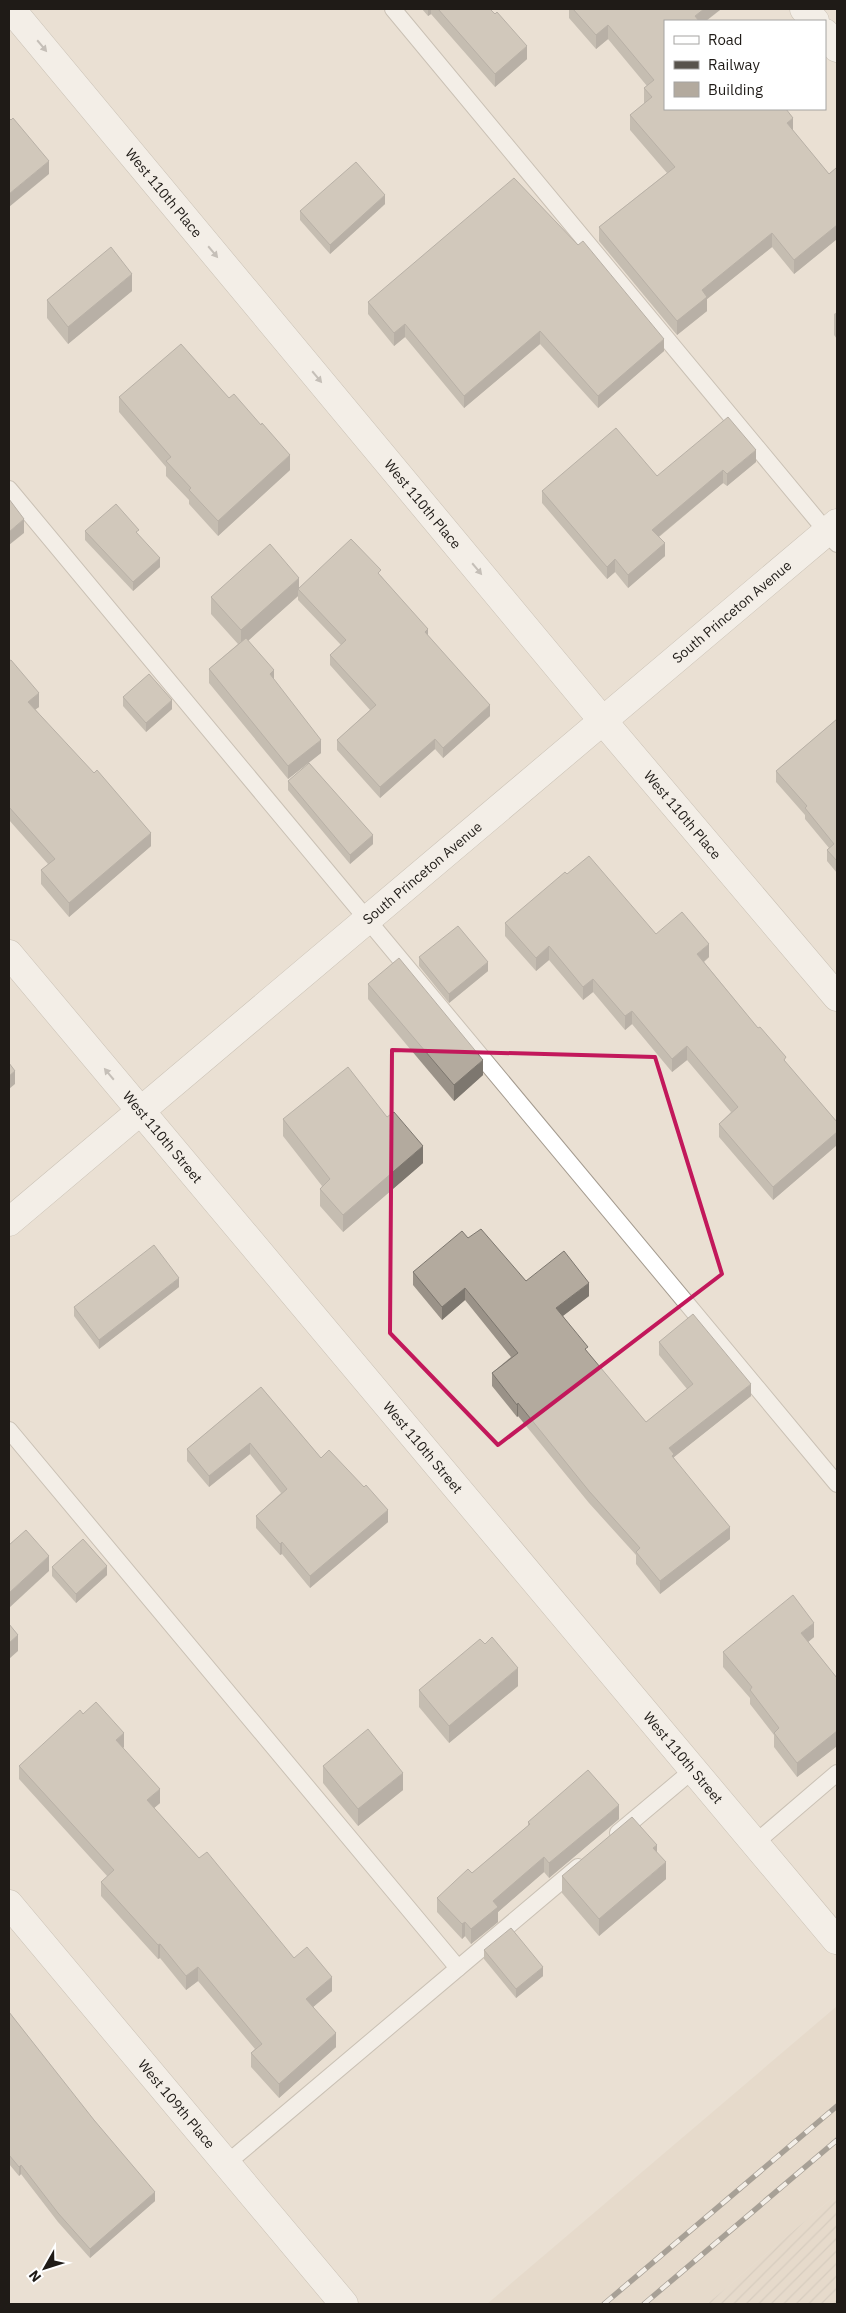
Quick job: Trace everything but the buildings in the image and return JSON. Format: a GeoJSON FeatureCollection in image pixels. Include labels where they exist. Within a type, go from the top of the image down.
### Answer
{"type":"FeatureCollection","features":[{"type":"Feature","properties":{"kind":"street","name":"West 110th Place"},"geometry":{"type":"LineString","coordinates":[[11,9],[604,721],[837,997]]}},
{"type":"Feature","properties":{"kind":"street"},"geometry":{"type":"LineString","coordinates":[[804,9],[814,20]]}},
{"type":"Feature","properties":{"kind":"street"},"geometry":{"type":"LineString","coordinates":[[826,34],[837,48]]}},
{"type":"Feature","properties":{"kind":"street","name":"South Princeton Avenue"},"geometry":{"type":"LineString","coordinates":[[9,1222],[604,721],[834,533]]}},
{"type":"Feature","properties":{"kind":"street","name":"West 110th Street"},"geometry":{"type":"LineString","coordinates":[[9,954],[754,1844],[837,1939]]}},
{"type":"Feature","properties":{"kind":"street","name":"West 109th Place"},"geometry":{"type":"LineString","coordinates":[[9,1904],[344,2304]]}},
{"type":"Feature","properties":{"kind":"lane"},"geometry":{"type":"LineString","coordinates":[[393,9],[834,533]]}},
{"type":"Feature","properties":{"kind":"lane"},"geometry":{"type":"LineString","coordinates":[[9,489],[837,1484]]}},
{"type":"Feature","properties":{"kind":"lane"},"geometry":{"type":"LineString","coordinates":[[9,1430],[458,1968]]}},
{"type":"Feature","properties":{"kind":"lane"},"geometry":{"type":"LineString","coordinates":[[602,1847],[693,1770]]}},
{"type":"Feature","properties":{"kind":"lane"},"geometry":{"type":"LineString","coordinates":[[754,1844],[837,1773]]}},
{"type":"Feature","properties":{"kind":"lane"},"geometry":{"type":"LineString","coordinates":[[226,2164],[587,1859]]}},
{"type":"Feature","properties":{"kind":"highlighted area"},"geometry":{"type":"Polygon","coordinates":[[[392,1050],[655,1057],[722,1274],[498,1445],[390,1333],[392,1050]]]}},
{"type":"Feature","properties":{"kind":"shaded area"},"geometry":{"type":"Polygon","coordinates":[[[837,2006],[837,2194],[707,2304],[487,2304],[837,2006]]]}},
{"type":"Feature","properties":{"kind":"shaded area"},"geometry":{"type":"Polygon","coordinates":[[[837,2194],[837,2304],[707,2304],[837,2194]]]}},
{"type":"Feature","properties":{"kind":"railway"},"geometry":{"type":"LineString","coordinates":[[604,2304],[837,2106]]}},
{"type":"Feature","properties":{"kind":"railway"},"geometry":{"type":"LineString","coordinates":[[644,2304],[837,2140]]}}]}
